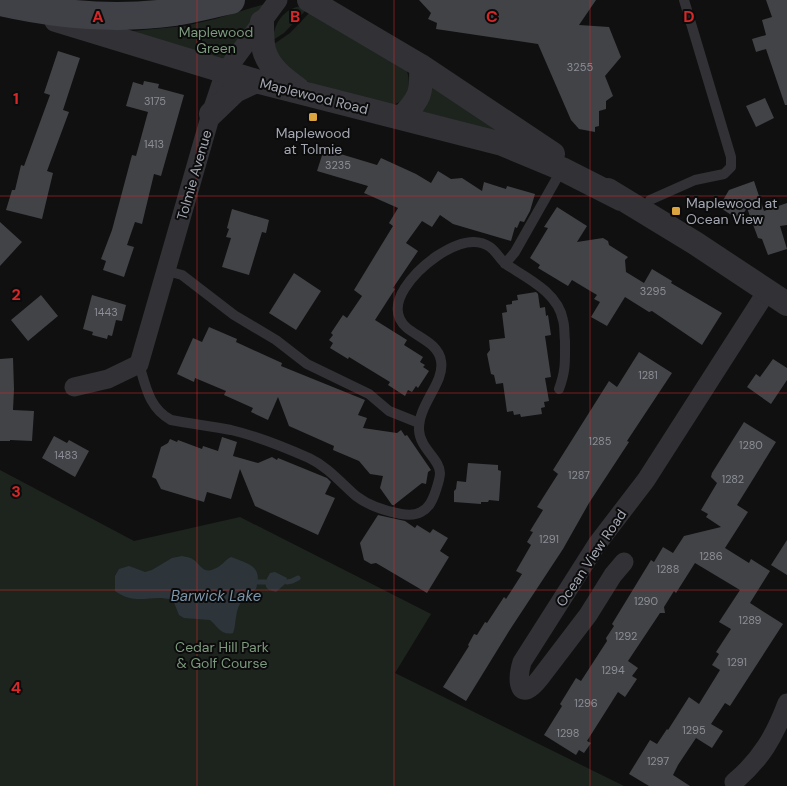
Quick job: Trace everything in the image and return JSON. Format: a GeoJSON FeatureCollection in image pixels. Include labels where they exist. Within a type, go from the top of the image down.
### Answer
{"type":"FeatureCollection","features":[{"type":"Feature","properties":{"kind":"main road"},"geometry":{"type":"LineString","coordinates":[[1,4],[96,16],[132,16],[175,12],[231,0]]}},
{"type":"Feature","properties":{"kind":"street","name":"Tolmie Avenue"},"geometry":{"type":"LineString","coordinates":[[139,364],[211,114],[225,72],[278,0]]}},
{"type":"Feature","properties":{"kind":"street","name":"Maplewood Road"},"geometry":{"type":"LineString","coordinates":[[309,0],[340,10],[621,199],[695,243],[787,304]]}},
{"type":"Feature","properties":{"kind":"street","name":"Maplewood Road"},"geometry":{"type":"LineString","coordinates":[[1,4],[256,81],[502,144],[562,169],[621,199]]}},
{"type":"Feature","properties":{"kind":"street"},"geometry":{"type":"LineString","coordinates":[[262,22],[264,50],[270,62],[281,77],[306,94]]}},
{"type":"Feature","properties":{"kind":"street"},"geometry":{"type":"LineString","coordinates":[[401,118],[415,104],[422,86],[421,66]]}},
{"type":"Feature","properties":{"kind":"street"},"geometry":{"type":"LineString","coordinates":[[211,114],[235,92],[256,81]]}},
{"type":"Feature","properties":{"kind":"street","name":"Ocean View Road"},"geometry":{"type":"LineString","coordinates":[[624,562],[613,574],[588,615],[532,689],[524,691],[519,686],[518,675],[522,662],[597,544],[646,480],[767,291]]}},
{"type":"Feature","properties":{"kind":"street"},"geometry":{"type":"LineString","coordinates":[[74,386],[108,379],[139,364]]}},
{"type":"Feature","properties":{"kind":"street"},"geometry":{"type":"LineString","coordinates":[[734,782],[761,755],[787,703]]}},
{"type":"Feature","properties":{"kind":"lane"},"geometry":{"type":"LineString","coordinates":[[644,213],[650,200],[695,180],[724,174],[731,167],[731,156],[684,0]]}},
{"type":"Feature","properties":{"kind":"lane"},"geometry":{"type":"LineString","coordinates":[[505,264],[515,252],[562,169]]}},
{"type":"Feature","properties":{"kind":"lane"},"geometry":{"type":"LineString","coordinates":[[139,364],[154,408],[171,420],[233,431],[310,458],[338,477],[357,496],[371,505],[388,512],[408,515],[420,513],[431,504],[440,474],[439,466],[426,450],[421,440],[419,423],[424,404],[441,370],[441,360],[438,352],[431,344],[407,328],[401,321],[398,314],[398,304],[402,292],[422,266],[446,250],[460,244],[472,242],[491,248],[505,264],[520,272],[548,293],[560,308],[564,321],[566,362],[559,389]]}},
{"type":"Feature","properties":{"kind":"lane"},"geometry":{"type":"LineString","coordinates":[[167,271],[182,275],[234,315],[276,340],[306,364],[369,394],[389,411],[419,423]]}},
{"type":"Feature","properties":{"kind":"green space","name":"Maplewood Green"},"geometry":{"type":"Polygon","coordinates":[[[268,3],[227,61],[122,32],[185,26],[268,3]]]}},
{"type":"Feature","properties":{"kind":"green space"},"geometry":{"type":"Polygon","coordinates":[[[302,6],[309,7],[284,33],[273,40],[275,28],[281,17],[290,10],[302,6]]]}},
{"type":"Feature","properties":{"kind":"green space"},"geometry":{"type":"Polygon","coordinates":[[[313,9],[406,69],[409,86],[402,100],[391,105],[384,105],[321,87],[297,76],[287,68],[274,44],[290,33],[313,9]]]}},
{"type":"Feature","properties":{"kind":"green space"},"geometry":{"type":"Polygon","coordinates":[[[431,84],[514,136],[419,114],[431,84]]]}},
{"type":"Feature","properties":{"kind":"green space","name":"Cedar Hill Park & Golf Course"},"geometry":{"type":"Polygon","coordinates":[[[0,470],[134,541],[240,517],[431,614],[395,673],[624,786],[0,786],[0,470]]]}},
{"type":"Feature","properties":{"kind":"water","name":"Barwick Lake"},"geometry":{"type":"Polygon","coordinates":[[[182,556],[192,559],[202,568],[208,570],[216,568],[231,557],[249,564],[256,571],[258,581],[256,589],[245,597],[240,604],[233,633],[223,632],[210,620],[184,618],[179,615],[173,600],[165,598],[131,598],[115,591],[115,576],[119,569],[129,566],[145,572],[172,558],[182,556]]]}},
{"type":"Feature","properties":{"kind":"water"},"geometry":{"type":"Polygon","coordinates":[[[275,572],[287,578],[285,584],[276,592],[268,589],[265,582],[270,573],[275,572]]]}},
{"type":"Feature","properties":{"kind":"building"},"geometry":{"type":"Polygon","coordinates":[[[419,0],[596,0],[579,25],[609,27],[621,57],[605,76],[613,96],[606,101],[606,109],[599,111],[599,126],[595,127],[595,132],[579,129],[571,120],[538,44],[436,29],[437,23],[428,19],[431,13],[419,0]]]}},
{"type":"Feature","properties":{"kind":"building"},"geometry":{"type":"Polygon","coordinates":[[[766,0],[787,0],[787,105],[785,105],[766,49],[756,52],[752,39],[766,35],[762,20],[772,17],[766,0]]]}},
{"type":"Feature","properties":{"kind":"building"},"geometry":{"type":"Polygon","coordinates":[[[58,51],[80,58],[63,110],[69,112],[47,171],[53,173],[42,219],[6,210],[12,190],[15,190],[21,165],[24,166],[50,95],[44,93],[58,51]]]}},
{"type":"Feature","properties":{"kind":"building"},"geometry":{"type":"Polygon","coordinates":[[[144,81],[159,84],[158,88],[184,95],[161,176],[154,174],[142,224],[135,222],[127,245],[134,247],[124,277],[103,270],[106,261],[101,259],[112,230],[132,155],[136,156],[148,112],[126,106],[133,82],[143,85],[144,81]]]}},
{"type":"Feature","properties":{"kind":"building"},"geometry":{"type":"Polygon","coordinates":[[[765,98],[774,118],[756,127],[746,106],[765,98]]]}},
{"type":"Feature","properties":{"kind":"building"},"geometry":{"type":"Polygon","coordinates":[[[324,149],[377,165],[381,158],[431,183],[438,171],[451,179],[462,178],[482,191],[484,182],[506,189],[507,186],[535,194],[530,211],[524,222],[520,221],[517,228],[515,227],[511,241],[453,224],[440,215],[432,227],[422,221],[406,243],[418,251],[393,288],[395,289],[375,320],[407,340],[404,345],[423,357],[420,362],[429,371],[418,388],[416,386],[412,392],[408,390],[405,396],[388,385],[390,382],[349,357],[348,359],[330,348],[333,343],[329,340],[333,335],[331,333],[343,315],[347,318],[362,296],[354,290],[393,226],[389,223],[398,208],[364,193],[368,186],[317,171],[324,149]]]}},
{"type":"Feature","properties":{"kind":"building"},"geometry":{"type":"Polygon","coordinates":[[[754,181],[764,211],[787,203],[787,225],[780,226],[787,249],[768,255],[762,239],[758,238],[747,208],[739,220],[719,207],[729,190],[754,181]]]}},
{"type":"Feature","properties":{"kind":"building"},"geometry":{"type":"Polygon","coordinates":[[[557,207],[587,226],[577,242],[603,238],[608,241],[609,245],[628,257],[625,260],[626,272],[644,283],[652,269],[672,281],[671,283],[722,313],[702,345],[652,311],[649,312],[625,297],[607,326],[591,317],[600,302],[594,299],[597,295],[572,280],[568,286],[538,268],[540,265],[530,258],[548,228],[544,227],[557,207]]]}},
{"type":"Feature","properties":{"kind":"building"},"geometry":{"type":"Polygon","coordinates":[[[232,209],[269,220],[266,233],[262,232],[249,275],[222,267],[231,238],[226,237],[232,209]]]}},
{"type":"Feature","properties":{"kind":"building"},"geometry":{"type":"Polygon","coordinates":[[[0,222],[22,242],[0,266],[0,222]]]}},
{"type":"Feature","properties":{"kind":"building"},"geometry":{"type":"Polygon","coordinates":[[[294,273],[321,291],[296,330],[269,313],[294,273]]]}},
{"type":"Feature","properties":{"kind":"building"},"geometry":{"type":"Polygon","coordinates":[[[536,292],[540,308],[545,307],[546,316],[548,315],[551,335],[545,336],[551,377],[545,378],[549,401],[544,402],[545,407],[541,408],[542,414],[521,417],[520,414],[514,415],[513,411],[507,412],[503,383],[496,384],[494,375],[491,374],[487,354],[490,350],[489,340],[505,338],[502,313],[507,312],[506,305],[518,300],[517,295],[536,292]]]}},
{"type":"Feature","properties":{"kind":"building"},"geometry":{"type":"Polygon","coordinates":[[[41,295],[58,316],[28,341],[11,320],[41,295]]]}},
{"type":"Feature","properties":{"kind":"building"},"geometry":{"type":"Polygon","coordinates":[[[92,295],[126,305],[122,321],[116,320],[112,336],[108,335],[107,339],[92,335],[93,332],[83,329],[92,295]]]}},
{"type":"Feature","properties":{"kind":"building"},"geometry":{"type":"Polygon","coordinates":[[[209,327],[237,339],[236,342],[282,363],[281,366],[365,400],[358,415],[367,418],[363,428],[397,433],[401,430],[405,436],[407,435],[431,470],[428,472],[426,484],[422,483],[392,505],[380,488],[383,476],[370,474],[359,461],[333,450],[334,446],[289,426],[278,397],[268,420],[251,412],[253,408],[224,395],[226,391],[195,378],[194,382],[177,374],[193,338],[202,342],[209,327]]]}},
{"type":"Feature","properties":{"kind":"building"},"geometry":{"type":"Polygon","coordinates":[[[639,352],[672,373],[627,441],[629,442],[589,503],[563,549],[466,701],[443,687],[469,646],[474,634],[477,635],[485,622],[487,623],[504,597],[506,599],[522,574],[516,571],[531,545],[527,542],[533,532],[530,531],[543,510],[537,507],[558,474],[553,470],[609,381],[617,387],[639,352]]]}},
{"type":"Feature","properties":{"kind":"building"},"geometry":{"type":"Polygon","coordinates":[[[13,358],[13,410],[34,411],[32,441],[0,441],[0,359],[13,358]]]}},
{"type":"Feature","properties":{"kind":"building"},"geometry":{"type":"Polygon","coordinates":[[[773,359],[787,368],[787,380],[771,404],[747,387],[756,374],[760,377],[773,359]]]}},
{"type":"Feature","properties":{"kind":"building"},"geometry":{"type":"Polygon","coordinates":[[[744,422],[776,442],[737,505],[748,512],[725,548],[749,563],[751,559],[770,571],[750,603],[783,624],[730,706],[725,703],[711,724],[723,731],[712,748],[696,738],[678,765],[673,775],[690,786],[649,786],[629,774],[650,740],[657,744],[689,697],[699,704],[720,670],[712,665],[719,654],[716,652],[731,629],[719,622],[740,590],[695,563],[676,593],[674,591],[664,607],[665,613],[660,613],[628,661],[638,668],[632,676],[637,679],[625,697],[618,692],[587,741],[591,743],[584,753],[579,750],[576,755],[544,735],[576,678],[581,681],[607,641],[606,638],[614,626],[612,624],[651,560],[654,562],[663,547],[673,553],[684,536],[721,527],[706,517],[708,514],[701,510],[717,483],[711,477],[712,473],[744,422]]]}},
{"type":"Feature","properties":{"kind":"building"},"geometry":{"type":"Polygon","coordinates":[[[54,436],[67,443],[69,440],[89,451],[75,477],[42,458],[54,436]]]}},
{"type":"Feature","properties":{"kind":"building"},"geometry":{"type":"Polygon","coordinates":[[[222,437],[237,442],[233,456],[258,463],[272,457],[277,460],[278,458],[327,478],[331,482],[325,494],[335,498],[318,535],[255,506],[240,469],[231,499],[207,492],[204,502],[161,489],[156,479],[152,477],[161,447],[168,443],[170,439],[202,449],[203,446],[218,451],[222,437]]]}},
{"type":"Feature","properties":{"kind":"building"},"geometry":{"type":"Polygon","coordinates":[[[468,463],[498,465],[498,470],[501,471],[499,501],[489,500],[488,502],[481,502],[481,504],[454,502],[454,491],[457,481],[466,482],[468,463]]]}},
{"type":"Feature","properties":{"kind":"building"},"geometry":{"type":"Polygon","coordinates":[[[378,515],[405,521],[415,528],[417,525],[430,533],[433,529],[448,538],[440,551],[449,557],[427,593],[376,563],[371,564],[364,560],[360,543],[378,515]]]}},
{"type":"Feature","properties":{"kind":"building"},"geometry":{"type":"Polygon","coordinates":[[[787,540],[787,575],[771,565],[787,540]]]}},
{"type":"Feature","properties":{"kind":"waterway"},"geometry":{"type":"LineString","coordinates":[[287,582],[298,578]]}},
{"type":"Feature","properties":{"kind":"waterway"},"geometry":{"type":"LineString","coordinates":[[258,582],[265,582]]}},
{"type":"Feature","properties":{"kind":"place","name":"Maplewood at Tolmie"},"geometry":{"type":"Point","coordinates":[313,117]}},
{"type":"Feature","properties":{"kind":"place","name":"Maplewood at Ocean View"},"geometry":{"type":"Point","coordinates":[676,211]}}]}
